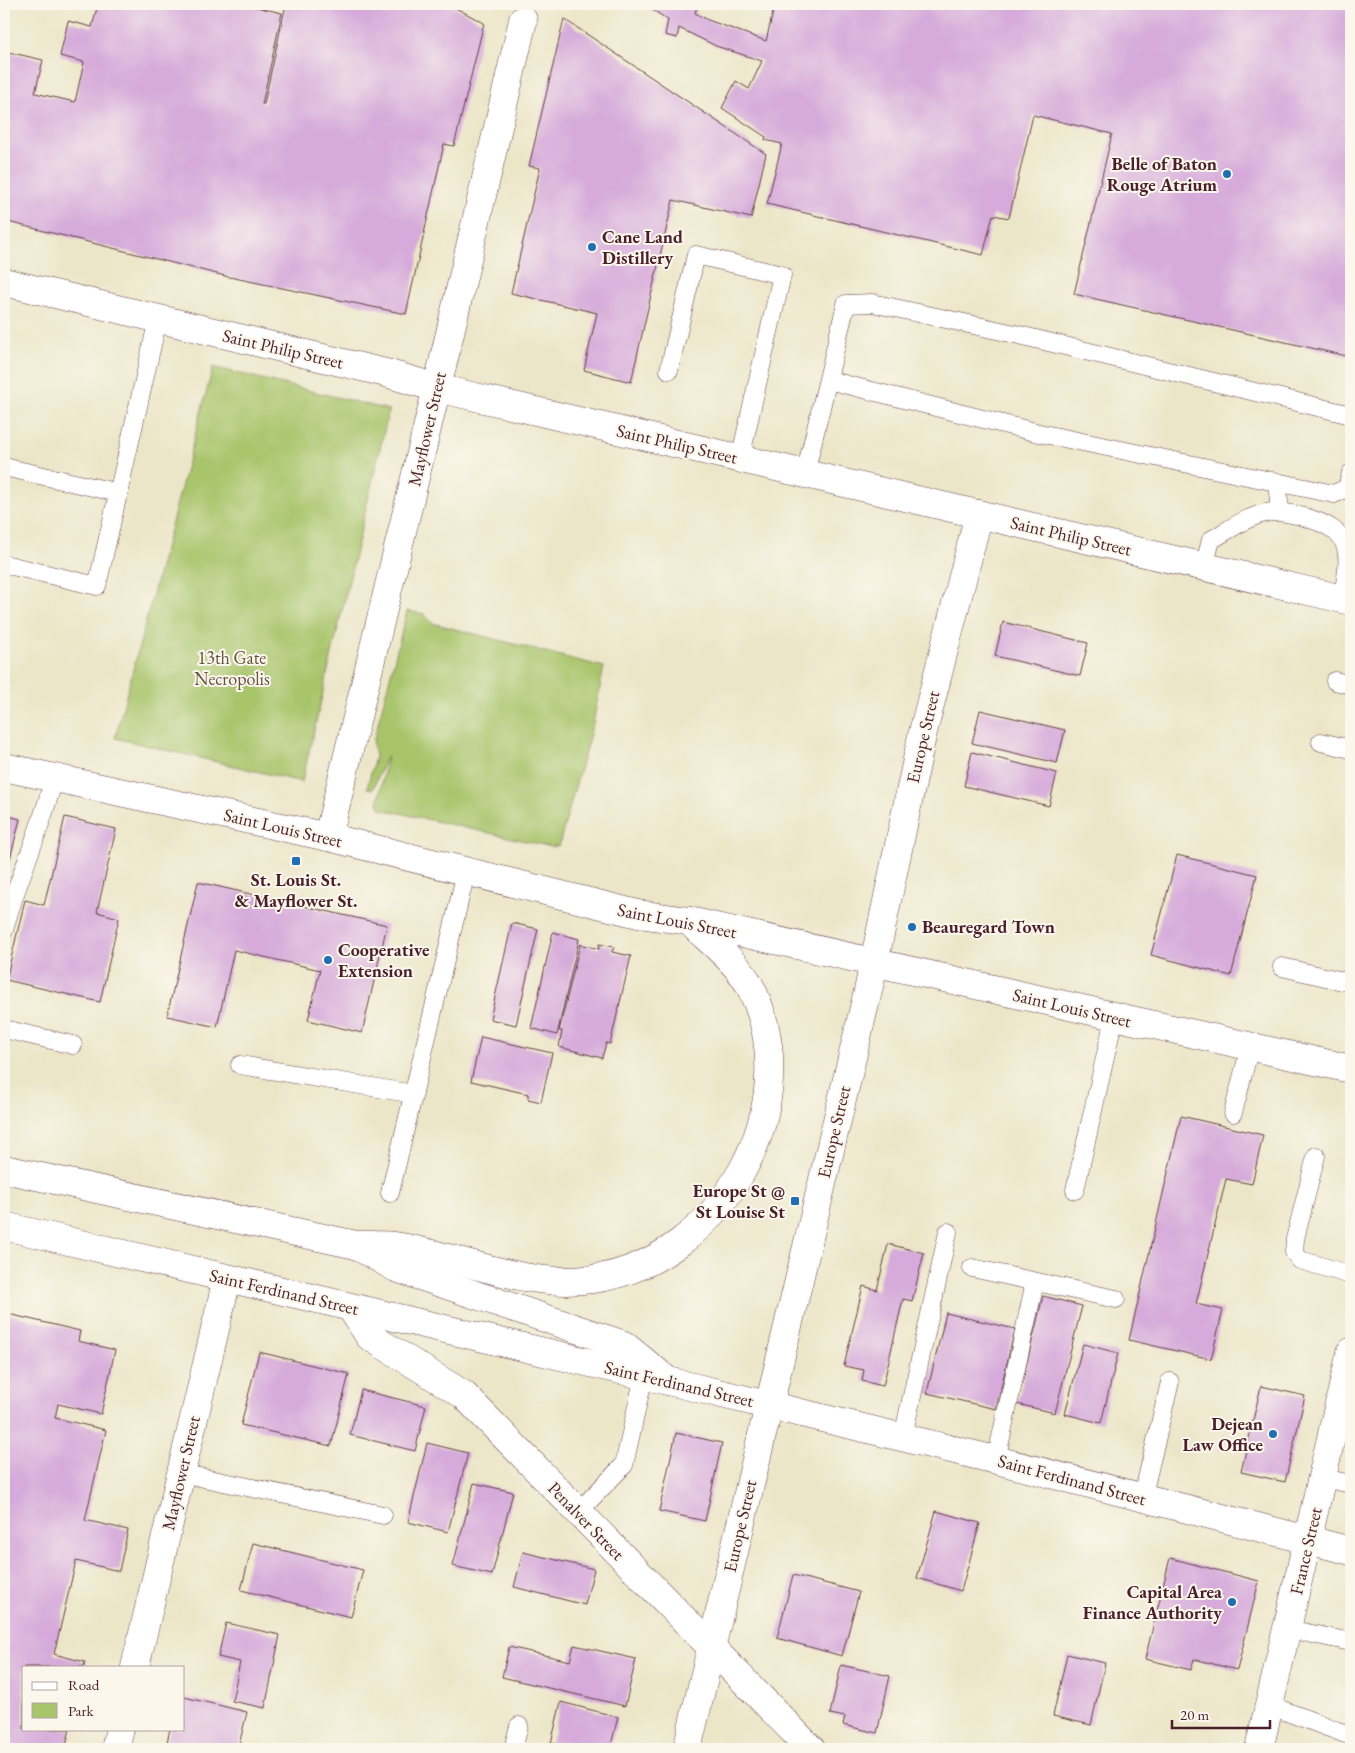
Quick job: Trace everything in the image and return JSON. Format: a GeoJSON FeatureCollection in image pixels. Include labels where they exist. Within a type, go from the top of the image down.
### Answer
{"type":"FeatureCollection","features":[{"type":"Feature","properties":{"kind":"main road","name":"Mayflower Street"},"geometry":{"type":"LineString","coordinates":[[328,837],[437,388],[525,12]]}},
{"type":"Feature","properties":{"kind":"main road","name":"Saint Philip Street"},"geometry":{"type":"LineString","coordinates":[[4,282],[386,373],[437,388],[1347,600]]}},
{"type":"Feature","properties":{"kind":"main road","name":"Europe Street"},"geometry":{"type":"LineString","coordinates":[[687,1749],[874,964],[922,736],[979,514]]}},
{"type":"Feature","properties":{"kind":"main road","name":"Saint Louis Street"},"geometry":{"type":"LineString","coordinates":[[4,767],[328,837],[638,914],[689,921],[1114,1018],[1351,1069]]}},
{"type":"Feature","properties":{"kind":"main road"},"geometry":{"type":"LineString","coordinates":[[4,1169],[356,1244],[400,1247],[514,1276],[557,1280],[593,1279],[650,1260],[701,1225],[718,1208],[734,1185],[756,1143],[766,1091],[768,1050],[763,1019],[750,986],[728,959],[689,921]]}},
{"type":"Feature","properties":{"kind":"main road","name":"Saint Ferdinand Street"},"geometry":{"type":"LineString","coordinates":[[4,1226],[903,1437],[1351,1551]]}},
{"type":"Feature","properties":{"kind":"main road"},"geometry":{"type":"LineString","coordinates":[[356,1244],[396,1268],[624,1345],[656,1378]]}},
{"type":"Feature","properties":{"kind":"main road","name":"Mayflower Street"},"geometry":{"type":"LineString","coordinates":[[135,1666],[227,1279]]}},
{"type":"Feature","properties":{"kind":"main road","name":"Penalver Street"},"geometry":{"type":"LineString","coordinates":[[351,1308],[369,1336],[464,1395],[810,1749]]}},
{"type":"Feature","properties":{"kind":"main road","name":"France Street"},"geometry":{"type":"LineString","coordinates":[[1259,1749],[1309,1541],[1351,1352]]}},
{"type":"Feature","properties":{"kind":"main road"},"geometry":{"type":"LineString","coordinates":[[115,1749],[120,1730]]}},
{"type":"Feature","properties":{"kind":"lane"},"geometry":{"type":"LineString","coordinates":[[669,370],[696,255],[782,275],[740,459]]}},
{"type":"Feature","properties":{"kind":"lane"},"geometry":{"type":"LineString","coordinates":[[805,474],[846,304],[872,303],[1063,345],[1351,416]]}},
{"type":"Feature","properties":{"kind":"lane"},"geometry":{"type":"LineString","coordinates":[[4,564],[97,586],[158,319]]}},
{"type":"Feature","properties":{"kind":"lane"},"geometry":{"type":"LineString","coordinates":[[828,380],[1039,433],[1334,494],[1347,488],[1351,473]]}},
{"type":"Feature","properties":{"kind":"lane"},"geometry":{"type":"LineString","coordinates":[[4,467],[119,492]]}},
{"type":"Feature","properties":{"kind":"lane"},"geometry":{"type":"LineString","coordinates":[[1277,482],[1280,512]]}},
{"type":"Feature","properties":{"kind":"lane"},"geometry":{"type":"LineString","coordinates":[[1204,567],[1211,540],[1252,517],[1268,512],[1280,512],[1322,522],[1338,534],[1344,542],[1348,560],[1347,600]]}},
{"type":"Feature","properties":{"kind":"lane"},"geometry":{"type":"LineString","coordinates":[[1322,742],[1351,749]]}},
{"type":"Feature","properties":{"kind":"lane"},"geometry":{"type":"LineString","coordinates":[[4,930],[12,898],[46,812],[54,777]]}},
{"type":"Feature","properties":{"kind":"lane"},"geometry":{"type":"LineString","coordinates":[[390,1193],[466,872]]}},
{"type":"Feature","properties":{"kind":"lane"},"geometry":{"type":"LineString","coordinates":[[1282,966],[1351,983]]}},
{"type":"Feature","properties":{"kind":"lane"},"geometry":{"type":"LineString","coordinates":[[1076,1190],[1114,1018]]}},
{"type":"Feature","properties":{"kind":"lane"},"geometry":{"type":"LineString","coordinates":[[4,1029],[73,1046]]}},
{"type":"Feature","properties":{"kind":"lane"},"geometry":{"type":"LineString","coordinates":[[1233,1113],[1250,1047]]}},
{"type":"Feature","properties":{"kind":"lane"},"geometry":{"type":"LineString","coordinates":[[240,1065],[414,1094]]}},
{"type":"Feature","properties":{"kind":"lane"},"geometry":{"type":"LineString","coordinates":[[1316,1156],[1295,1239],[1294,1252],[1300,1260],[1351,1275]]}},
{"type":"Feature","properties":{"kind":"lane"},"geometry":{"type":"LineString","coordinates":[[903,1437],[948,1232]]}},
{"type":"Feature","properties":{"kind":"lane"},"geometry":{"type":"LineString","coordinates":[[972,1268],[1116,1299]]}},
{"type":"Feature","properties":{"kind":"lane"},"geometry":{"type":"LineString","coordinates":[[996,1460],[1035,1282]]}},
{"type":"Feature","properties":{"kind":"lane"},"geometry":{"type":"LineString","coordinates":[[578,1512],[624,1466],[656,1378]]}},
{"type":"Feature","properties":{"kind":"lane"},"geometry":{"type":"LineString","coordinates":[[1142,1498],[1170,1382]]}},
{"type":"Feature","properties":{"kind":"lane"},"geometry":{"type":"LineString","coordinates":[[180,1473],[383,1515]]}},
{"type":"Feature","properties":{"kind":"lane"},"geometry":{"type":"LineString","coordinates":[[1323,1478],[1351,1484]]}},
{"type":"Feature","properties":{"kind":"lane"},"geometry":{"type":"LineString","coordinates":[[1288,1629],[1351,1642]]}},
{"type":"Feature","properties":{"kind":"lane"},"geometry":{"type":"LineString","coordinates":[[1269,1705],[1351,1736]]}},
{"type":"Feature","properties":{"kind":"lane"},"geometry":{"type":"LineString","coordinates":[[513,1749],[519,1726]]}},
{"type":"Feature","properties":{"kind":"green space","name":"13th Gate Necropolis"},"geometry":{"type":"Polygon","coordinates":[[[213,367],[389,410],[302,782],[115,738],[213,367]]]}},
{"type":"Feature","properties":{"kind":"green space"},"geometry":{"type":"Polygon","coordinates":[[[407,611],[424,614],[432,623],[604,667],[593,723],[559,845],[552,847],[381,809],[378,803],[387,755],[373,789],[367,788],[375,757],[373,743],[407,611]]]}},
{"type":"Feature","properties":{"kind":"building"},"geometry":{"type":"Polygon","coordinates":[[[98,4],[243,4],[282,13],[262,104],[264,104],[286,4],[448,4],[484,23],[454,146],[444,144],[406,314],[225,276],[4,221],[4,51],[43,60],[35,93],[75,102],[84,62],[60,56],[68,21],[92,27],[98,4]]]}},
{"type":"Feature","properties":{"kind":"building","name":"Belle of Baton Rouge Atrium"},"geometry":{"type":"Polygon","coordinates":[[[644,4],[698,4],[695,13],[708,20],[766,41],[775,4],[1351,4],[1351,357],[1074,294],[1112,134],[1033,115],[1009,218],[993,215],[983,255],[767,204],[782,144],[765,140],[766,137],[722,108],[736,81],[749,89],[762,61],[716,46],[679,28],[677,38],[665,35],[668,20],[644,4]]]}},
{"type":"Feature","properties":{"kind":"building"},"geometry":{"type":"Polygon","coordinates":[[[564,19],[766,154],[751,218],[673,200],[631,382],[584,370],[597,313],[511,293],[540,168],[529,166],[564,19]]]}},
{"type":"Feature","properties":{"kind":"building"},"geometry":{"type":"Polygon","coordinates":[[[1003,622],[1088,643],[1080,676],[995,656],[1003,622]]]}},
{"type":"Feature","properties":{"kind":"building"},"geometry":{"type":"Polygon","coordinates":[[[980,710],[1065,730],[1057,763],[972,743],[980,710]]]}},
{"type":"Feature","properties":{"kind":"building"},"geometry":{"type":"Polygon","coordinates":[[[972,752],[1057,773],[1049,806],[964,786],[972,752]]]}},
{"type":"Feature","properties":{"kind":"building"},"geometry":{"type":"Polygon","coordinates":[[[4,815],[20,819],[4,883],[4,815]]]}},
{"type":"Feature","properties":{"kind":"building"},"geometry":{"type":"Polygon","coordinates":[[[65,817],[116,829],[97,912],[119,918],[100,1002],[6,980],[25,900],[44,905],[65,817]]]}},
{"type":"Feature","properties":{"kind":"building"},"geometry":{"type":"Polygon","coordinates":[[[1177,855],[1257,875],[1231,976],[1151,955],[1177,855]]]}},
{"type":"Feature","properties":{"kind":"building","name":"Cooperative Extension"},"geometry":{"type":"Polygon","coordinates":[[[198,882],[387,925],[362,1033],[308,1020],[320,970],[234,950],[217,1027],[167,1016],[198,882]]]}},
{"type":"Feature","properties":{"kind":"building"},"geometry":{"type":"Polygon","coordinates":[[[512,923],[538,929],[516,1025],[490,1019],[512,923]]]}},
{"type":"Feature","properties":{"kind":"building"},"geometry":{"type":"Polygon","coordinates":[[[553,932],[579,939],[557,1035],[531,1028],[553,932]]]}},
{"type":"Feature","properties":{"kind":"building"},"geometry":{"type":"Polygon","coordinates":[[[580,944],[599,949],[599,944],[614,947],[612,952],[631,956],[610,1044],[606,1043],[602,1058],[559,1047],[562,1031],[559,1031],[580,944]]]}},
{"type":"Feature","properties":{"kind":"building"},"geometry":{"type":"Polygon","coordinates":[[[481,1037],[552,1053],[541,1102],[528,1099],[528,1094],[471,1081],[481,1037]]]}},
{"type":"Feature","properties":{"kind":"building"},"geometry":{"type":"Polygon","coordinates":[[[1181,1116],[1263,1135],[1252,1184],[1226,1179],[1196,1304],[1223,1310],[1211,1359],[1129,1340],[1181,1116]]]}},
{"type":"Feature","properties":{"kind":"building"},"geometry":{"type":"Polygon","coordinates":[[[888,1244],[924,1253],[912,1301],[903,1299],[883,1386],[862,1381],[864,1370],[844,1366],[863,1286],[877,1290],[888,1244]]]}},
{"type":"Feature","properties":{"kind":"building"},"geometry":{"type":"Polygon","coordinates":[[[1043,1296],[1082,1306],[1055,1413],[1017,1404],[1043,1296]]]}},
{"type":"Feature","properties":{"kind":"building"},"geometry":{"type":"Polygon","coordinates":[[[4,1313],[80,1331],[78,1341],[115,1350],[101,1414],[58,1404],[55,1418],[106,1430],[85,1520],[128,1530],[119,1571],[76,1561],[54,1654],[85,1662],[84,1666],[22,1666],[22,1730],[70,1730],[65,1749],[4,1749],[4,1313]]]}},
{"type":"Feature","properties":{"kind":"building"},"geometry":{"type":"Polygon","coordinates":[[[946,1313],[1015,1329],[996,1409],[927,1393],[946,1313]]]}},
{"type":"Feature","properties":{"kind":"building"},"geometry":{"type":"Polygon","coordinates":[[[1083,1344],[1118,1353],[1101,1423],[1065,1414],[1083,1344]]]}},
{"type":"Feature","properties":{"kind":"building"},"geometry":{"type":"Polygon","coordinates":[[[259,1352],[349,1374],[331,1446],[241,1425],[259,1352]]]}},
{"type":"Feature","properties":{"kind":"building","name":"Dejean Law Office"},"geometry":{"type":"Polygon","coordinates":[[[1261,1386],[1305,1396],[1285,1482],[1241,1472],[1261,1386]]]}},
{"type":"Feature","properties":{"kind":"building"},"geometry":{"type":"Polygon","coordinates":[[[361,1390],[426,1406],[415,1451],[350,1435],[361,1390]]]}},
{"type":"Feature","properties":{"kind":"building"},"geometry":{"type":"Polygon","coordinates":[[[676,1433],[722,1443],[705,1521],[659,1511],[676,1433]]]}},
{"type":"Feature","properties":{"kind":"building"},"geometry":{"type":"Polygon","coordinates":[[[427,1443],[468,1453],[448,1532],[408,1522],[427,1443]]]}},
{"type":"Feature","properties":{"kind":"building"},"geometry":{"type":"Polygon","coordinates":[[[474,1483],[513,1492],[492,1575],[453,1566],[474,1483]]]}},
{"type":"Feature","properties":{"kind":"building"},"geometry":{"type":"Polygon","coordinates":[[[936,1511],[980,1523],[961,1591],[917,1578],[936,1511]]]}},
{"type":"Feature","properties":{"kind":"building"},"geometry":{"type":"Polygon","coordinates":[[[253,1543],[363,1570],[351,1617],[241,1590],[253,1543]]]}},
{"type":"Feature","properties":{"kind":"building"},"geometry":{"type":"Polygon","coordinates":[[[523,1552],[594,1569],[585,1605],[514,1587],[523,1552]]]}},
{"type":"Feature","properties":{"kind":"building"},"geometry":{"type":"Polygon","coordinates":[[[1170,1558],[1259,1581],[1237,1670],[1194,1659],[1191,1670],[1145,1659],[1170,1558]]]}},
{"type":"Feature","properties":{"kind":"building"},"geometry":{"type":"Polygon","coordinates":[[[793,1575],[859,1592],[842,1656],[777,1638],[793,1575]]]}},
{"type":"Feature","properties":{"kind":"building"},"geometry":{"type":"Polygon","coordinates":[[[226,1623],[280,1635],[265,1708],[232,1701],[240,1662],[218,1657],[226,1623]]]}},
{"type":"Feature","properties":{"kind":"building"},"geometry":{"type":"Polygon","coordinates":[[[574,1645],[636,1659],[625,1706],[502,1677],[509,1647],[570,1661],[574,1645]]]}},
{"type":"Feature","properties":{"kind":"building"},"geometry":{"type":"Polygon","coordinates":[[[1067,1654],[1105,1663],[1091,1725],[1053,1716],[1067,1654]]]}},
{"type":"Feature","properties":{"kind":"building"},"geometry":{"type":"Polygon","coordinates":[[[841,1665],[890,1676],[877,1733],[843,1725],[845,1717],[830,1714],[841,1665]]]}},
{"type":"Feature","properties":{"kind":"building"},"geometry":{"type":"Polygon","coordinates":[[[185,1697],[247,1712],[238,1749],[175,1749],[166,1747],[170,1730],[185,1730],[185,1697]]]}},
{"type":"Feature","properties":{"kind":"building"},"geometry":{"type":"Polygon","coordinates":[[[561,1702],[618,1717],[610,1749],[569,1749],[569,1747],[551,1743],[561,1702]]]}},
{"type":"Feature","properties":{"kind":"place","name":"Belle of Baton Rouge Atrium"},"geometry":{"type":"Point","coordinates":[1227,174]}},
{"type":"Feature","properties":{"kind":"place","name":"Cane Land Distillery"},"geometry":{"type":"Point","coordinates":[592,247]}},
{"type":"Feature","properties":{"kind":"place","name":"St. Louis St. & Mayflower St."},"geometry":{"type":"Point","coordinates":[296,861]}},
{"type":"Feature","properties":{"kind":"place","name":"Beauregard Town"},"geometry":{"type":"Point","coordinates":[912,927]}},
{"type":"Feature","properties":{"kind":"place","name":"Cooperative Extension"},"geometry":{"type":"Point","coordinates":[328,960]}},
{"type":"Feature","properties":{"kind":"place","name":"Europe St @ St Louise St"},"geometry":{"type":"Point","coordinates":[795,1201]}},
{"type":"Feature","properties":{"kind":"place","name":"Dejean Law Office"},"geometry":{"type":"Point","coordinates":[1273,1434]}},
{"type":"Feature","properties":{"kind":"place","name":"Capital Area Finance Authority"},"geometry":{"type":"Point","coordinates":[1232,1602]}}]}
